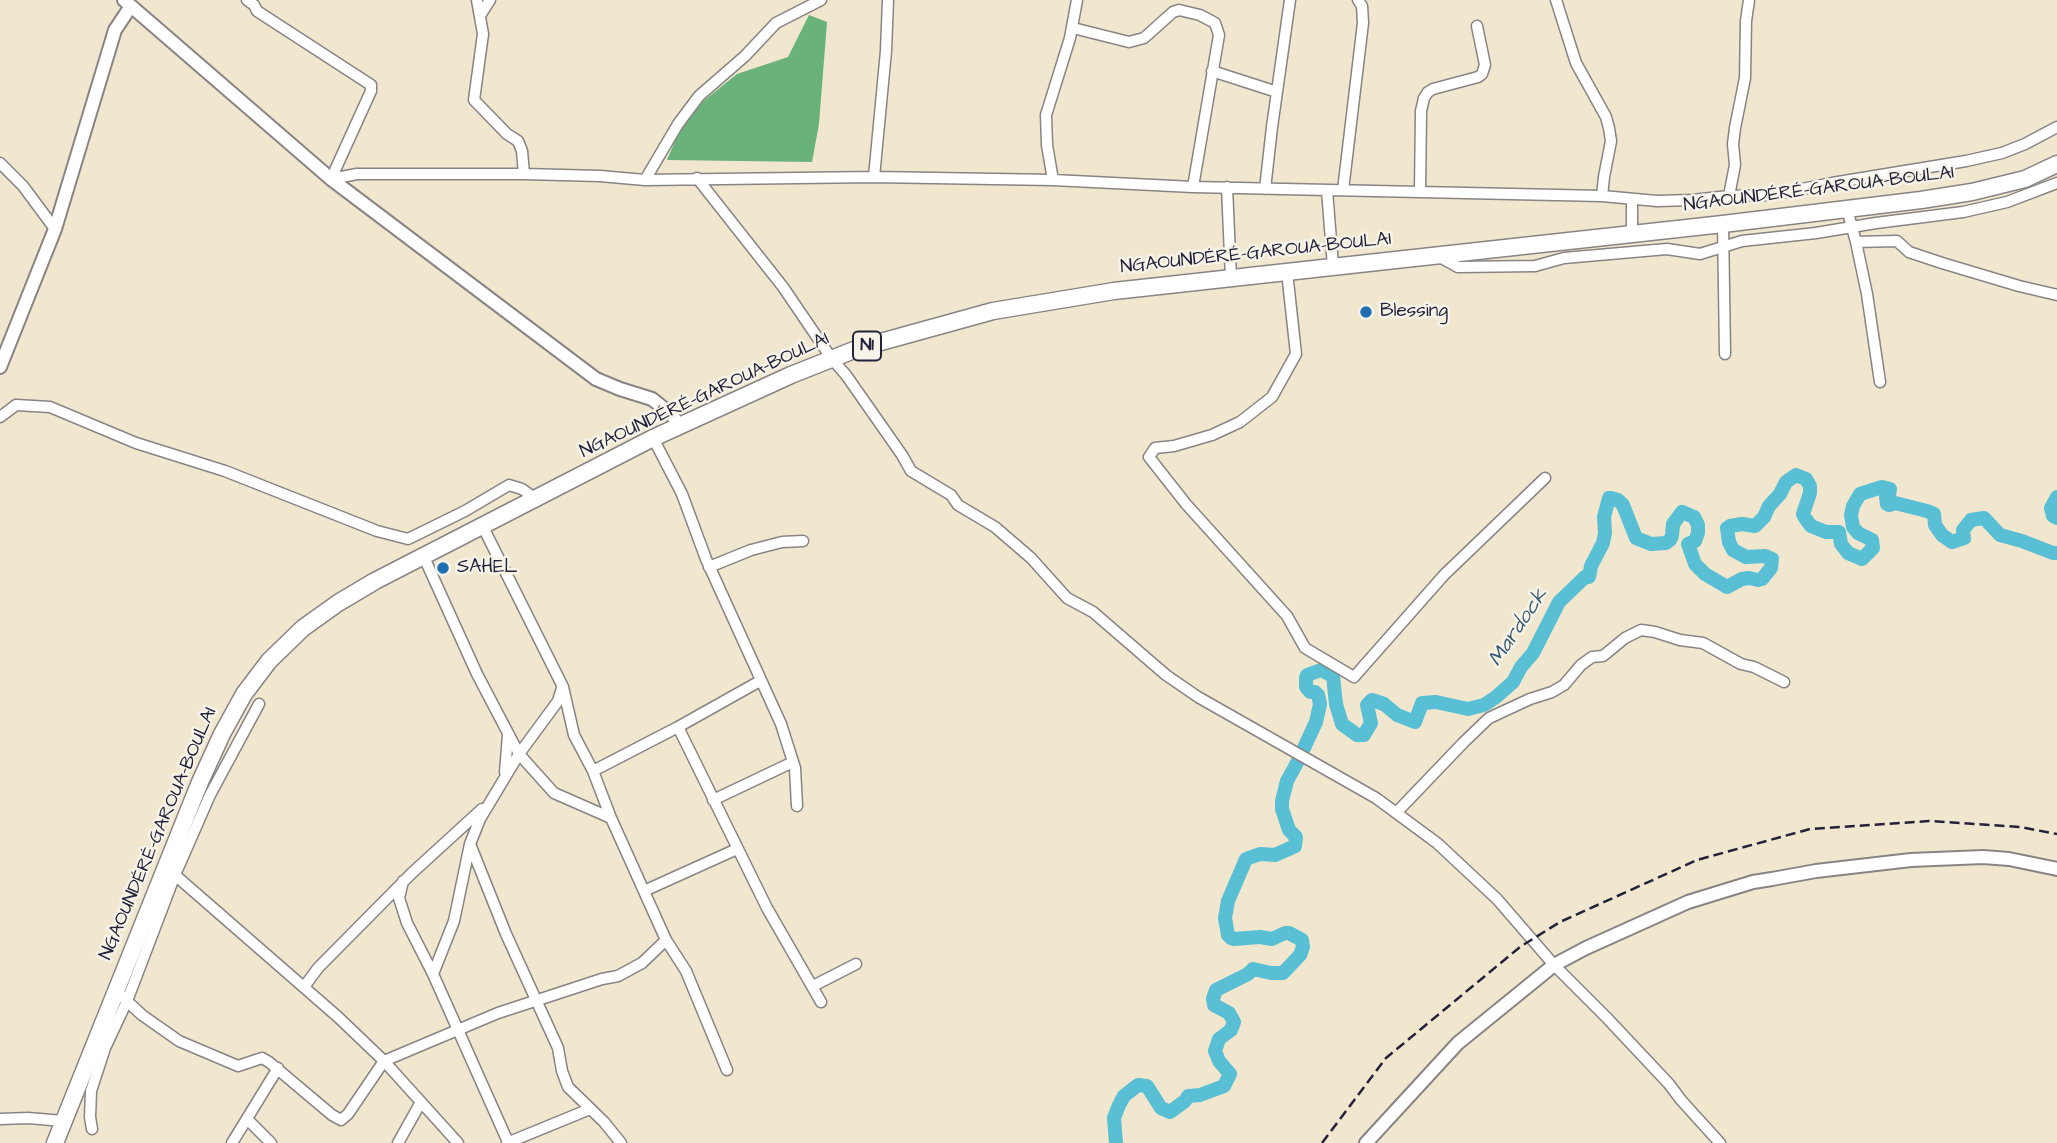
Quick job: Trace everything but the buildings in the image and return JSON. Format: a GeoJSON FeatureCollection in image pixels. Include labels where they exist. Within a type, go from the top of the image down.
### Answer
{"type":"FeatureCollection","features":[{"type":"Feature","properties":{"kind":"highway","name":"NGAOUNDÉRÉ-GAROUA-BOULAI"},"geometry":{"type":"LineString","coordinates":[[55,1143],[121,995],[145,917],[222,734],[244,694],[269,662],[303,628],[375,581],[653,438],[791,375],[859,348],[993,311],[1102,292],[1723,224],[1972,192],[2025,179],[2057,164]]}},
{"type":"Feature","properties":{"kind":"street"},"geometry":{"type":"LineString","coordinates":[[247,0],[257,11],[371,85],[371,91],[331,178]]}},
{"type":"Feature","properties":{"kind":"street"},"geometry":{"type":"LineString","coordinates":[[477,0],[483,34],[474,100],[507,134],[518,141],[524,174]]}},
{"type":"Feature","properties":{"kind":"street"},"geometry":{"type":"LineString","coordinates":[[481,14],[490,0]]}},
{"type":"Feature","properties":{"kind":"street"},"geometry":{"type":"LineString","coordinates":[[645,180],[678,124],[699,96],[776,23],[821,0]]}},
{"type":"Feature","properties":{"kind":"street"},"geometry":{"type":"LineString","coordinates":[[874,177],[888,0]]}},
{"type":"Feature","properties":{"kind":"street"},"geometry":{"type":"LineString","coordinates":[[1053,180],[1045,115],[1073,28],[1077,0]]}},
{"type":"Feature","properties":{"kind":"street"},"geometry":{"type":"LineString","coordinates":[[1265,189],[1290,0]]}},
{"type":"Feature","properties":{"kind":"street"},"geometry":{"type":"LineString","coordinates":[[1343,190],[1363,23],[1362,6],[1358,0]]}},
{"type":"Feature","properties":{"kind":"street"},"geometry":{"type":"LineString","coordinates":[[1556,0],[1576,63],[1606,117],[1609,128],[1611,141],[1602,196]]}},
{"type":"Feature","properties":{"kind":"street"},"geometry":{"type":"LineString","coordinates":[[1729,196],[1735,165],[1735,128],[1745,78],[1749,0]]}},
{"type":"Feature","properties":{"kind":"street"},"geometry":{"type":"LineString","coordinates":[[0,367],[55,229],[115,30],[131,2],[331,178],[596,379],[652,399],[671,415],[680,427]]}},
{"type":"Feature","properties":{"kind":"street"},"geometry":{"type":"LineString","coordinates":[[1073,28],[1129,42],[1144,38],[1173,12],[1179,10],[1200,15],[1215,23],[1219,35],[1193,187]]}},
{"type":"Feature","properties":{"kind":"street"},"geometry":{"type":"LineString","coordinates":[[1420,192],[1421,111],[1424,98],[1433,89],[1482,74],[1485,65],[1477,26]]}},
{"type":"Feature","properties":{"kind":"street"},"geometry":{"type":"LineString","coordinates":[[1212,71],[1277,92]]}},
{"type":"Feature","properties":{"kind":"street"},"geometry":{"type":"LineString","coordinates":[[331,178],[357,174],[524,174],[645,180],[874,177],[1053,180],[1193,187],[1602,196],[1632,200],[1692,201],[1729,196],[1772,195],[1966,161],[2001,153],[2057,127]]}},
{"type":"Feature","properties":{"kind":"street"},"geometry":{"type":"LineString","coordinates":[[0,163],[23,186],[55,229]]}},
{"type":"Feature","properties":{"kind":"street"},"geometry":{"type":"LineString","coordinates":[[697,178],[783,287],[912,471],[951,495],[958,505],[995,527],[1031,558],[1067,598],[1093,612],[1166,675],[1198,697],[1376,798],[1437,843],[1497,899],[1554,965],[1607,1018],[1720,1143]]}},
{"type":"Feature","properties":{"kind":"street"},"geometry":{"type":"LineString","coordinates":[[1437,255],[1458,267],[1535,266],[1564,258],[1667,249],[1700,254],[1742,241],[1963,212],[2007,202],[2057,183]]}},
{"type":"Feature","properties":{"kind":"street"},"geometry":{"type":"LineString","coordinates":[[1227,187],[1231,278]]}},
{"type":"Feature","properties":{"kind":"street"},"geometry":{"type":"LineString","coordinates":[[1327,190],[1333,267]]}},
{"type":"Feature","properties":{"kind":"street"},"geometry":{"type":"LineString","coordinates":[[1632,200],[1632,233]]}},
{"type":"Feature","properties":{"kind":"street"},"geometry":{"type":"LineString","coordinates":[[1847,209],[1867,294],[1880,382]]}},
{"type":"Feature","properties":{"kind":"street"},"geometry":{"type":"LineString","coordinates":[[1723,224],[1725,354]]}},
{"type":"Feature","properties":{"kind":"street"},"geometry":{"type":"LineString","coordinates":[[1856,242],[1897,241],[1909,252],[2057,295]]}},
{"type":"Feature","properties":{"kind":"street"},"geometry":{"type":"LineString","coordinates":[[1287,272],[1296,354],[1272,397],[1240,422],[1212,435],[1174,446],[1155,448],[1149,457],[1186,504],[1287,616],[1304,648],[1354,677],[1444,575],[1545,478]]}},
{"type":"Feature","properties":{"kind":"street"},"geometry":{"type":"LineString","coordinates":[[0,417],[16,405],[50,407],[136,443],[225,471],[377,531],[408,539],[465,511],[509,485],[522,489],[536,499]]}},
{"type":"Feature","properties":{"kind":"street"},"geometry":{"type":"LineString","coordinates":[[653,438],[682,494],[709,566],[781,724],[795,768],[797,806]]}},
{"type":"Feature","properties":{"kind":"street"},"geometry":{"type":"LineString","coordinates":[[482,525],[563,687],[574,735],[593,771],[611,818],[666,940],[686,971],[727,1070]]}},
{"type":"Feature","properties":{"kind":"street"},"geometry":{"type":"LineString","coordinates":[[709,566],[751,550],[782,542],[803,541]]}},
{"type":"Feature","properties":{"kind":"street"},"geometry":{"type":"LineString","coordinates":[[424,555],[477,674],[519,754],[554,793],[611,818]]}},
{"type":"Feature","properties":{"kind":"street"},"geometry":{"type":"LineString","coordinates":[[1396,813],[1489,718],[1552,692],[1564,685],[1581,665],[1592,657],[1603,656],[1625,638],[1641,630],[1703,643],[1741,664],[1754,667],[1784,682]]}},
{"type":"Feature","properties":{"kind":"street"},"geometry":{"type":"LineString","coordinates":[[593,771],[760,681]]}},
{"type":"Feature","properties":{"kind":"street"},"geometry":{"type":"LineString","coordinates":[[433,974],[454,921],[470,844],[480,819],[519,754],[558,701],[563,687]]}},
{"type":"Feature","properties":{"kind":"street"},"geometry":{"type":"LineString","coordinates":[[92,1129],[90,1105],[94,1078],[121,995],[162,912],[175,875],[210,796],[259,704]]}},
{"type":"Feature","properties":{"kind":"street"},"geometry":{"type":"LineString","coordinates":[[678,727],[767,908],[821,1002]]}},
{"type":"Feature","properties":{"kind":"street"},"geometry":{"type":"LineString","coordinates":[[504,779],[508,735]]}},
{"type":"Feature","properties":{"kind":"street"},"geometry":{"type":"LineString","coordinates":[[713,800],[793,762]]}},
{"type":"Feature","properties":{"kind":"street"},"geometry":{"type":"LineString","coordinates":[[304,987],[318,968],[403,881],[491,801]]}},
{"type":"Feature","properties":{"kind":"street"},"geometry":{"type":"LineString","coordinates":[[470,844],[506,934],[558,1048],[568,1087],[621,1143]]}},
{"type":"Feature","properties":{"kind":"street"},"geometry":{"type":"LineString","coordinates":[[644,891],[737,849]]}},
{"type":"Feature","properties":{"kind":"street"},"geometry":{"type":"LineString","coordinates":[[1366,1143],[1458,1043],[1554,965],[1688,902],[1753,882],[1864,865],[1983,857],[2009,859],[2057,869]]}},
{"type":"Feature","properties":{"kind":"street"},"geometry":{"type":"LineString","coordinates":[[175,875],[384,1061],[458,1143]]}},
{"type":"Feature","properties":{"kind":"street"},"geometry":{"type":"LineString","coordinates":[[403,881],[399,898],[407,923],[433,974],[508,1143],[590,1109]]}},
{"type":"Feature","properties":{"kind":"street"},"geometry":{"type":"LineString","coordinates":[[145,917],[162,912]]}},
{"type":"Feature","properties":{"kind":"street"},"geometry":{"type":"LineString","coordinates":[[121,995],[142,1015],[178,1041],[238,1066],[262,1058],[341,1120],[348,1114],[384,1061],[498,1013],[618,976],[642,963],[666,940]]}},
{"type":"Feature","properties":{"kind":"street"},"geometry":{"type":"LineString","coordinates":[[813,986],[856,964]]}},
{"type":"Feature","properties":{"kind":"street"},"geometry":{"type":"LineString","coordinates":[[232,1143],[278,1068]]}},
{"type":"Feature","properties":{"kind":"street"},"geometry":{"type":"LineString","coordinates":[[398,1143],[421,1102]]}},
{"type":"Feature","properties":{"kind":"street"},"geometry":{"type":"LineString","coordinates":[[0,1119],[63,1121]]}},
{"type":"Feature","properties":{"kind":"street"},"geometry":{"type":"LineString","coordinates":[[247,1119],[271,1143]]}},
{"type":"Feature","properties":{"kind":"green space"},"geometry":{"type":"Polygon","coordinates":[[[809,15],[827,22],[819,124],[812,162],[667,160],[686,115],[737,74],[788,57],[809,15]]]}},
{"type":"Feature","properties":{"kind":"waterway","name":"Mardock"},"geometry":{"type":"LineString","coordinates":[[1304,748],[1316,722],[1320,704],[1318,695],[1306,687],[1306,678],[1307,675],[1321,670],[1333,676],[1336,704],[1342,724],[1357,735],[1364,735],[1371,723],[1367,705],[1372,700],[1415,722],[1422,703],[1436,702],[1468,709],[1484,705],[1496,697],[1513,682],[1533,653],[1559,602],[1585,577],[1589,577],[1591,566],[1603,543],[1604,517],[1609,498],[1618,500],[1623,505],[1636,538],[1651,544],[1666,543],[1670,540],[1673,524],[1682,512],[1694,517],[1698,533],[1695,541],[1688,544],[1695,564],[1705,574],[1727,587],[1742,579],[1762,579],[1771,568],[1772,559],[1765,556],[1746,557],[1733,550],[1727,528],[1742,524],[1755,526],[1764,517],[1786,482],[1796,475],[1806,479],[1810,486],[1803,514],[1811,526],[1826,532],[1839,532],[1841,544],[1848,553],[1862,559],[1873,548],[1872,540],[1858,533],[1853,527],[1853,506],[1860,494],[1882,487],[1890,489],[1886,497],[1887,504],[1895,503],[1934,514],[1935,525],[1942,535],[1952,542],[1964,538],[1963,530],[1971,520],[1984,518],[2000,535],[2057,553]]}},
{"type":"Feature","properties":{"kind":"waterway","name":"Mardock"},"geometry":{"type":"LineString","coordinates":[[2057,497],[2051,508],[2053,516],[2057,518]]}},
{"type":"Feature","properties":{"kind":"waterway","name":"Mardock"},"geometry":{"type":"LineString","coordinates":[[1116,1143],[1114,1118],[1124,1096],[1138,1085],[1147,1086],[1161,1108],[1170,1112],[1188,1096],[1200,1095],[1224,1086],[1230,1074],[1219,1061],[1215,1051],[1219,1039],[1231,1030],[1234,1022],[1229,1013],[1214,1005],[1216,990],[1253,969],[1283,973],[1300,955],[1302,940],[1289,933],[1272,939],[1231,938],[1225,918],[1228,901],[1246,859],[1260,854],[1275,855],[1295,846],[1296,837],[1289,830],[1282,801],[1287,781],[1298,761]]}},
{"type":"Feature","properties":{"kind":"railway"},"geometry":{"type":"LineString","coordinates":[[1322,1143],[1386,1058],[1520,947],[1560,922],[1697,860],[1810,829],[1929,821],[2020,827],[2057,834]]}},
{"type":"Feature","properties":{"kind":"place","name":"Blessing"},"geometry":{"type":"Point","coordinates":[1366,312]}},
{"type":"Feature","properties":{"kind":"place","name":"SAHEL"},"geometry":{"type":"Point","coordinates":[443,568]}}]}
